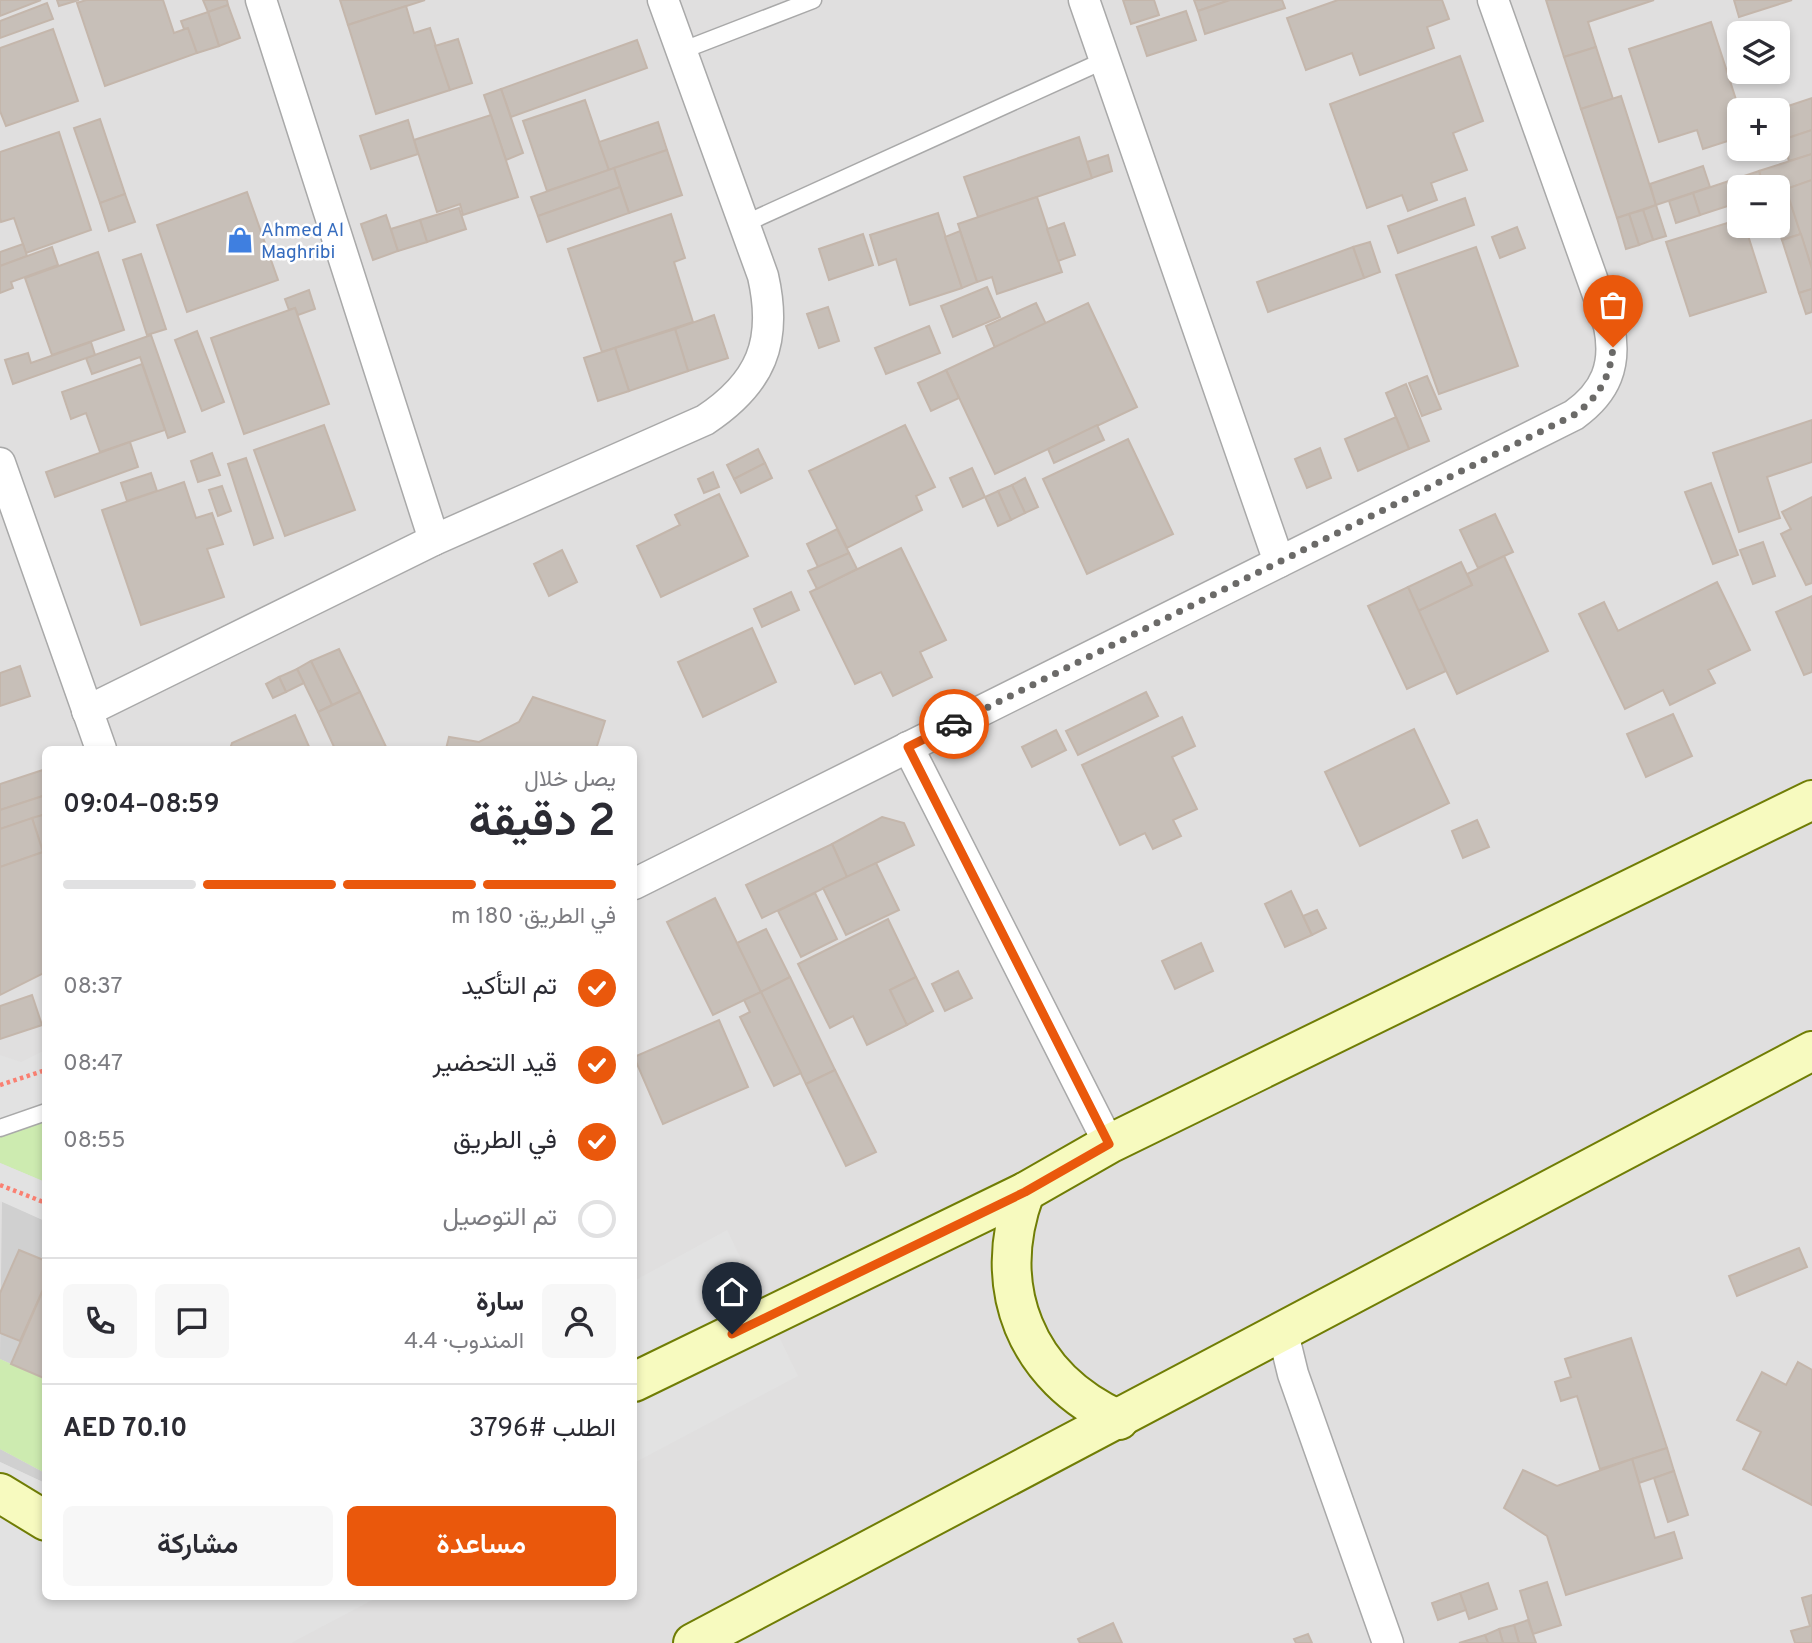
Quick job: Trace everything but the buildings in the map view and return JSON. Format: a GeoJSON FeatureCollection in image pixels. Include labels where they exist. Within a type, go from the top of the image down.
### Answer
{"type":"FeatureCollection","features":[{"type":"Feature","properties":{"kind":"main road"},"geometry":{"type":"LineString","coordinates":[[637,1380],[1025,1192],[1109,1144],[1812,800]]}},
{"type":"Feature","properties":{"kind":"main road"},"geometry":{"type":"LineString","coordinates":[[692,1643],[1119,1420],[1812,1051]]}},
{"type":"Feature","properties":{"kind":"main road"},"geometry":{"type":"LineString","coordinates":[[1025,1192],[1016,1215],[1010,1265],[1013,1290],[1026,1332],[1041,1359],[1062,1383],[1098,1410],[1119,1420]]}},
{"type":"Feature","properties":{"kind":"main road"},"geometry":{"type":"LineString","coordinates":[[0,1493],[42,1519]]}},
{"type":"Feature","properties":{"kind":"street"},"geometry":{"type":"LineString","coordinates":[[261,0],[434,540]]}},
{"type":"Feature","properties":{"kind":"street"},"geometry":{"type":"LineString","coordinates":[[86,711],[434,540],[705,420],[728,404],[748,384],[761,359],[769,331],[769,303],[763,276],[663,0]]}},
{"type":"Feature","properties":{"kind":"street"},"geometry":{"type":"LineString","coordinates":[[1084,0],[1279,562]]}},
{"type":"Feature","properties":{"kind":"street"},"geometry":{"type":"LineString","coordinates":[[637,882],[1574,415],[1590,403],[1604,387],[1611,367],[1613,347],[1609,326],[1493,0]]}},
{"type":"Feature","properties":{"kind":"street"},"geometry":{"type":"LineString","coordinates":[[0,463],[100,746]]}},
{"type":"Feature","properties":{"kind":"street"},"geometry":{"type":"LineString","coordinates":[[908,747],[1109,1144]]}},
{"type":"Feature","properties":{"kind":"street"},"geometry":{"type":"LineString","coordinates":[[1275,1337],[1293,1374],[1388,1643]]}},
{"type":"Feature","properties":{"kind":"lane"},"geometry":{"type":"LineString","coordinates":[[681,51],[813,0]]}},
{"type":"Feature","properties":{"kind":"lane"},"geometry":{"type":"LineString","coordinates":[[744,224],[1105,60]]}},
{"type":"Feature","properties":{"kind":"lane"},"geometry":{"type":"LineString","coordinates":[[0,1128],[42,1113]]}},
{"type":"Feature","properties":{"kind":"path"},"geometry":{"type":"LineString","coordinates":[[0,1085],[42,1071]]}},
{"type":"Feature","properties":{"kind":"path"},"geometry":{"type":"LineString","coordinates":[[0,1185],[42,1201]]}},
{"type":"Feature","properties":{"kind":"shaded area"},"geometry":{"type":"Polygon","coordinates":[[[0,0],[1812,0],[1812,1643],[0,1643],[0,0]]]}},
{"type":"Feature","properties":{"kind":"shaded area"},"geometry":{"type":"Polygon","coordinates":[[[42,1052],[42,1114],[0,1132],[0,1055],[21,1062],[42,1052]]]}},
{"type":"Feature","properties":{"kind":"shaded area"},"geometry":{"type":"Polygon","coordinates":[[[0,1163],[42,1181],[42,1220],[0,1201],[0,1163]]]}},
{"type":"Feature","properties":{"kind":"shaded area"},"geometry":{"type":"Polygon","coordinates":[[[2,1201],[42,1220],[42,1378],[0,1359],[2,1201]]]}},
{"type":"Feature","properties":{"kind":"shaded area"},"geometry":{"type":"Polygon","coordinates":[[[727,1230],[798,1376],[637,1461],[637,1279],[727,1230]]]}},
{"type":"Feature","properties":{"kind":"shaded area"},"geometry":{"type":"Polygon","coordinates":[[[0,1449],[42,1471],[42,1482],[0,1462],[0,1449]]]}},
{"type":"Feature","properties":{"kind":"shaded area"},"geometry":{"type":"Polygon","coordinates":[[[0,1462],[42,1482],[42,1600],[372,1600],[291,1643],[0,1643],[0,1462]]]}},
{"type":"Feature","properties":{"kind":"green space"},"geometry":{"type":"Polygon","coordinates":[[[42,1114],[42,1181],[0,1163],[0,1132],[42,1114]]]}},
{"type":"Feature","properties":{"kind":"green space"},"geometry":{"type":"Polygon","coordinates":[[[0,1359],[42,1378],[42,1471],[0,1449],[0,1359]]]}},
{"type":"Feature","properties":{"kind":"way so far"},"geometry":{"type":"LineString","coordinates":[[954,724],[1574,415],[1590,403],[1604,387],[1611,367],[1613,347]]}},
{"type":"Feature","properties":{"kind":"place","name":"Ahmed Al Maghribi"},"geometry":{"type":"Point","coordinates":[240,240]}},
{"type":"Feature","properties":{"kind":"route"},"geometry":{"type":"LineString","coordinates":[[732,1334],[1025,1192],[1109,1144],[908,747],[954,724]]}}]}
